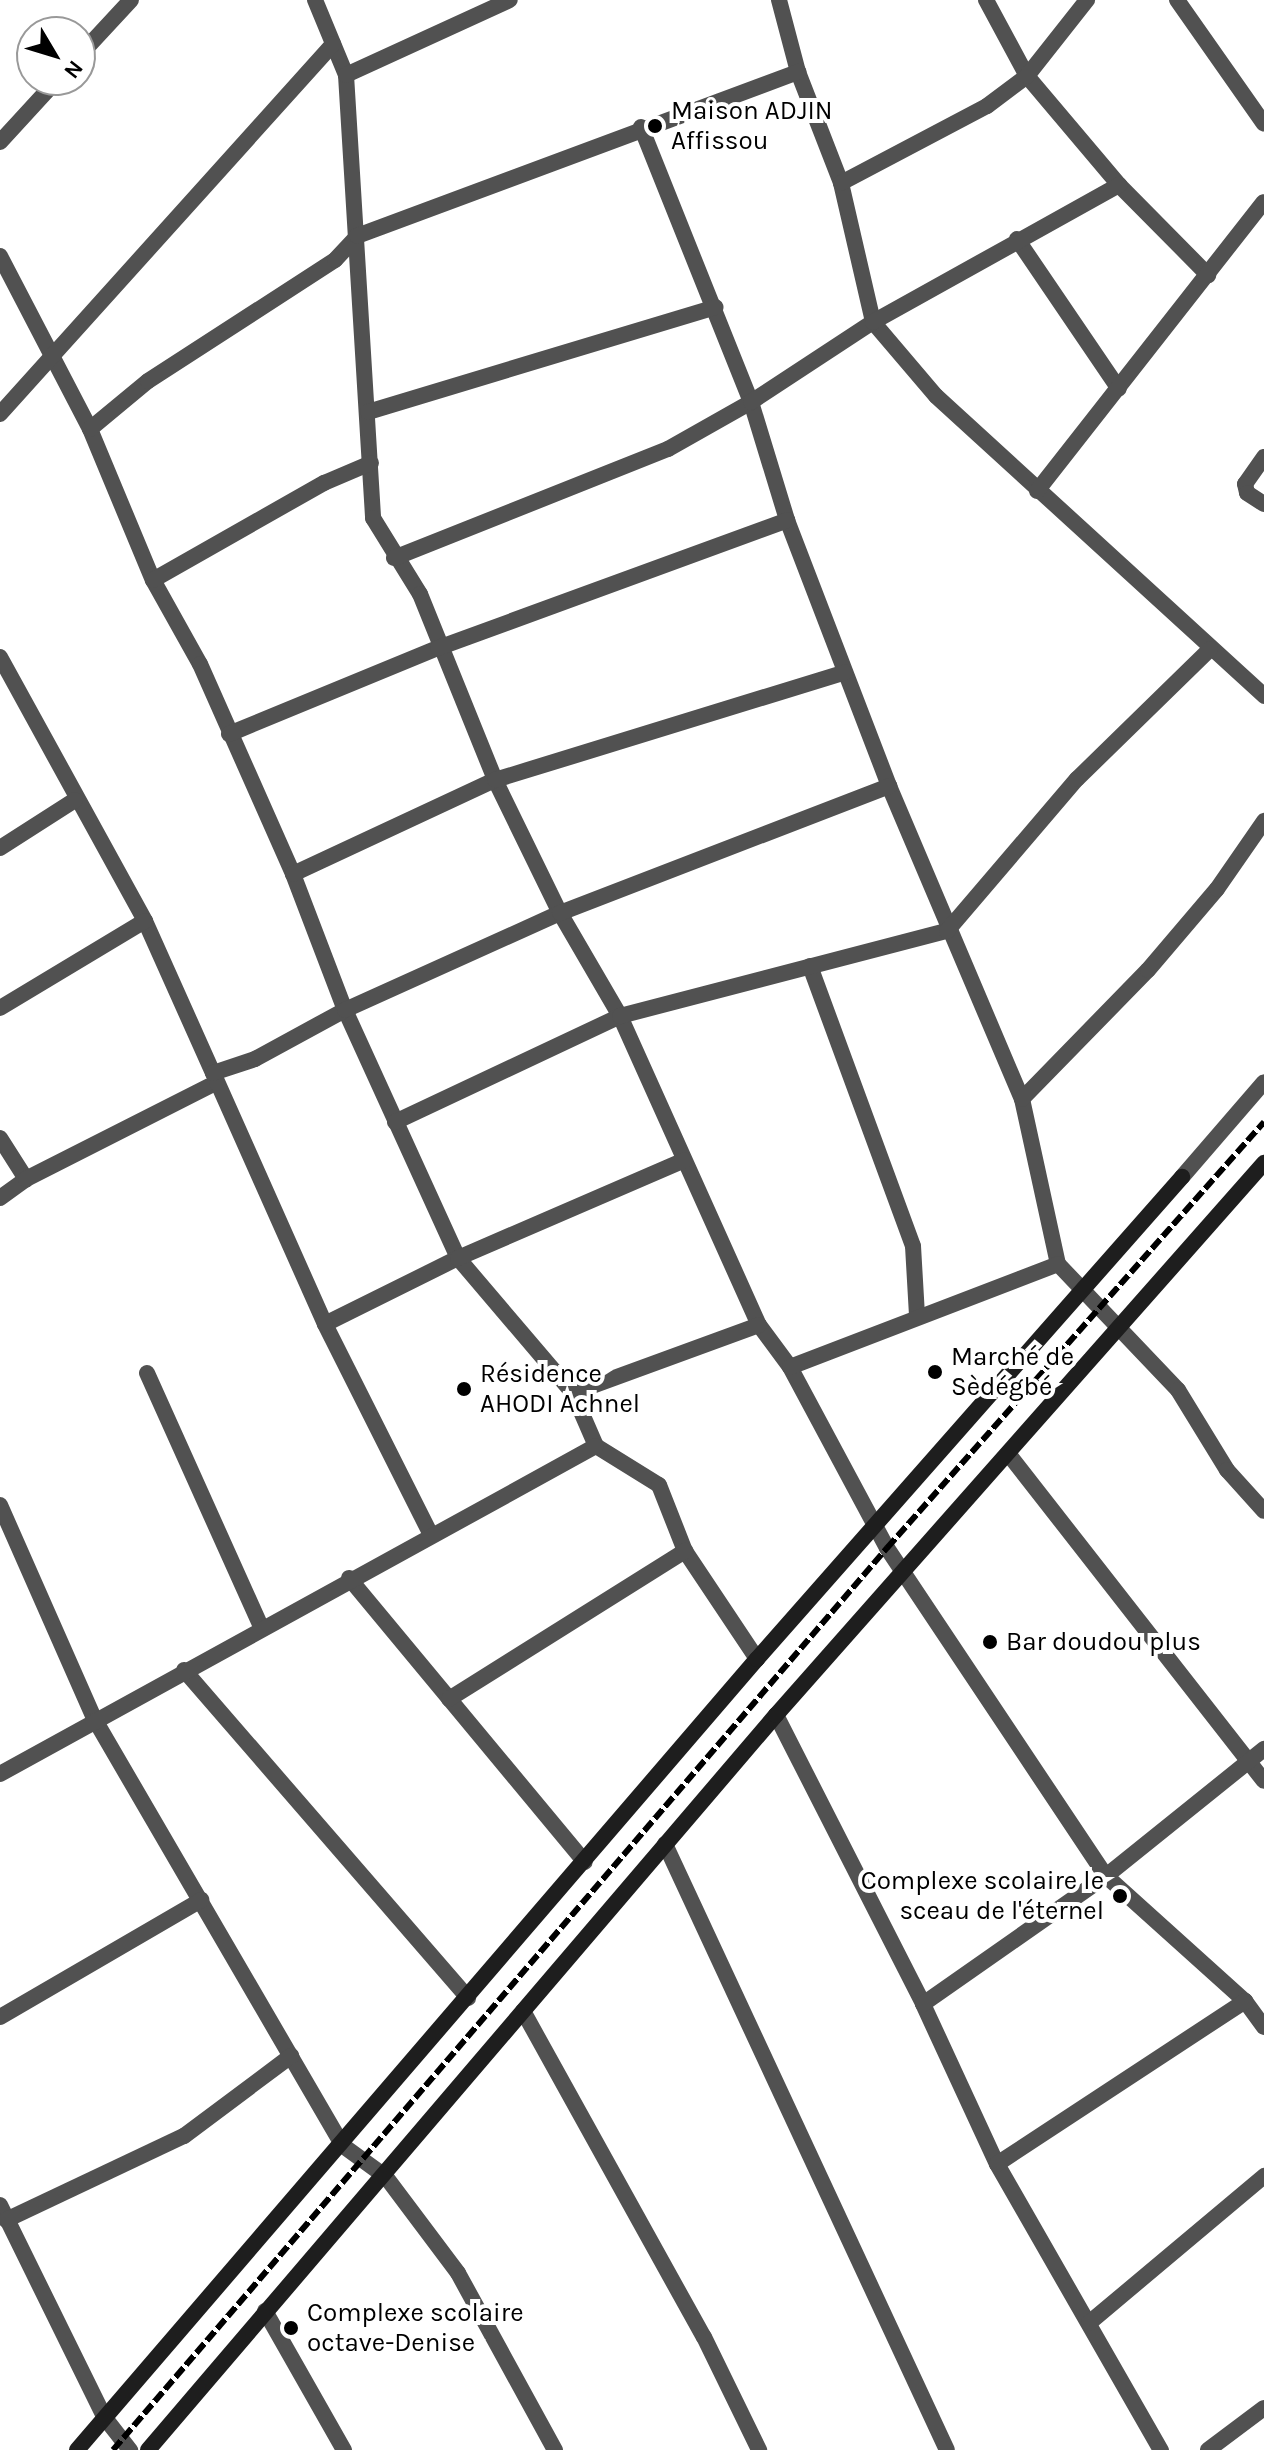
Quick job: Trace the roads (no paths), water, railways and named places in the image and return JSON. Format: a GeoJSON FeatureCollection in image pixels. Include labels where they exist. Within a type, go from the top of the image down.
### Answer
{"type":"FeatureCollection","features":[{"type":"Feature","properties":{"kind":"main road"},"geometry":{"type":"LineString","coordinates":[[148,2450],[265,2311],[386,2177],[776,1715],[1010,1456],[1264,1163]]}},
{"type":"Feature","properties":{"kind":"main road"},"geometry":{"type":"LineString","coordinates":[[77,2450],[757,1659],[1182,1177]]}},
{"type":"Feature","properties":{"kind":"street"},"geometry":{"type":"LineString","coordinates":[[96,38],[131,0]]}},
{"type":"Feature","properties":{"kind":"street"},"geometry":{"type":"LineString","coordinates":[[315,0],[346,75],[373,518],[394,558],[420,594],[438,648],[495,780],[560,913],[620,1016],[759,1325],[790,1367],[874,1526],[1106,1876],[1245,2001],[1264,2027]]}},
{"type":"Feature","properties":{"kind":"street"},"geometry":{"type":"LineString","coordinates":[[346,75],[510,0]]}},
{"type":"Feature","properties":{"kind":"street"},"geometry":{"type":"LineString","coordinates":[[779,0],[798,72],[841,183],[873,322],[906,366],[1037,491],[1264,696]]}},
{"type":"Feature","properties":{"kind":"street"},"geometry":{"type":"LineString","coordinates":[[986,0],[1027,76],[1119,185],[1208,275]]}},
{"type":"Feature","properties":{"kind":"street"},"geometry":{"type":"LineString","coordinates":[[841,183],[987,106],[1027,76],[1044,48],[1087,0]]}},
{"type":"Feature","properties":{"kind":"street"},"geometry":{"type":"LineString","coordinates":[[1177,0],[1264,124]]}},
{"type":"Feature","properties":{"kind":"street"},"geometry":{"type":"LineString","coordinates":[[0,414],[333,44]]}},
{"type":"Feature","properties":{"kind":"street"},"geometry":{"type":"LineString","coordinates":[[90,429],[148,381],[335,260],[357,236],[641,127],[798,72]]}},
{"type":"Feature","properties":{"kind":"street"},"geometry":{"type":"LineString","coordinates":[[0,142],[42,96]]}},
{"type":"Feature","properties":{"kind":"street"},"geometry":{"type":"LineString","coordinates":[[641,127],[751,402],[787,520],[889,786],[947,931],[1022,1099],[1058,1264],[1178,1390],[1227,1470],[1264,1511]]}},
{"type":"Feature","properties":{"kind":"street"},"geometry":{"type":"LineString","coordinates":[[394,558],[668,449],[751,402],[873,322],[1017,239],[1119,185]]}},
{"type":"Feature","properties":{"kind":"street"},"geometry":{"type":"LineString","coordinates":[[1037,491],[1264,202]]}},
{"type":"Feature","properties":{"kind":"street"},"geometry":{"type":"LineString","coordinates":[[1017,239],[1119,389]]}},
{"type":"Feature","properties":{"kind":"street"},"geometry":{"type":"LineString","coordinates":[[0,256],[51,360],[90,429],[153,580],[200,664],[293,874],[345,1010],[458,1258],[573,1393],[596,1446],[659,1485],[685,1551],[757,1659]]}},
{"type":"Feature","properties":{"kind":"street"},"geometry":{"type":"LineString","coordinates":[[368,412],[715,307]]}},
{"type":"Feature","properties":{"kind":"street"},"geometry":{"type":"LineString","coordinates":[[1264,457],[1245,488],[1264,504]]}},
{"type":"Feature","properties":{"kind":"street"},"geometry":{"type":"LineString","coordinates":[[153,580],[324,483],[371,463]]}},
{"type":"Feature","properties":{"kind":"street"},"geometry":{"type":"LineString","coordinates":[[229,734],[438,648],[787,520]]}},
{"type":"Feature","properties":{"kind":"street"},"geometry":{"type":"LineString","coordinates":[[395,1122],[620,1016],[947,931],[1077,779],[1210,649]]}},
{"type":"Feature","properties":{"kind":"street"},"geometry":{"type":"LineString","coordinates":[[1,661],[75,800],[145,921],[325,1324],[430,1533]]}},
{"type":"Feature","properties":{"kind":"street"},"geometry":{"type":"LineString","coordinates":[[293,874],[495,780],[845,672]]}},
{"type":"Feature","properties":{"kind":"street"},"geometry":{"type":"LineString","coordinates":[[0,1198],[26,1179],[345,1010],[560,913],[889,786]]}},
{"type":"Feature","properties":{"kind":"street"},"geometry":{"type":"LineString","coordinates":[[0,848],[75,800]]}},
{"type":"Feature","properties":{"kind":"street"},"geometry":{"type":"LineString","coordinates":[[1022,1099],[1148,970],[1217,889],[1264,821]]}},
{"type":"Feature","properties":{"kind":"street"},"geometry":{"type":"LineString","coordinates":[[0,1008],[145,921]]}},
{"type":"Feature","properties":{"kind":"street"},"geometry":{"type":"LineString","coordinates":[[810,966],[913,1246],[917,1315]]}},
{"type":"Feature","properties":{"kind":"street"},"geometry":{"type":"LineString","coordinates":[[1182,1177],[1264,1082]]}},
{"type":"Feature","properties":{"kind":"street"},"geometry":{"type":"LineString","coordinates":[[0,1138],[26,1179]]}},
{"type":"Feature","properties":{"kind":"street"},"geometry":{"type":"LineString","coordinates":[[325,1324],[458,1258],[684,1160]]}},
{"type":"Feature","properties":{"kind":"street"},"geometry":{"type":"LineString","coordinates":[[790,1367],[917,1315],[1058,1264]]}},
{"type":"Feature","properties":{"kind":"street"},"geometry":{"type":"LineString","coordinates":[[573,1393],[759,1325]]}},
{"type":"Feature","properties":{"kind":"street"},"geometry":{"type":"LineString","coordinates":[[147,1373],[261,1627]]}},
{"type":"Feature","properties":{"kind":"street"},"geometry":{"type":"LineString","coordinates":[[0,1774],[430,1533],[596,1446]]}},
{"type":"Feature","properties":{"kind":"street"},"geometry":{"type":"LineString","coordinates":[[1010,1456],[1264,1781]]}},
{"type":"Feature","properties":{"kind":"street"},"geometry":{"type":"LineString","coordinates":[[0,1505],[95,1720],[342,2145],[386,2177],[458,2273],[555,2450]]}},
{"type":"Feature","properties":{"kind":"street"},"geometry":{"type":"LineString","coordinates":[[449,1699],[685,1551]]}},
{"type":"Feature","properties":{"kind":"street"},"geometry":{"type":"LineString","coordinates":[[349,1578],[585,1862]]}},
{"type":"Feature","properties":{"kind":"street"},"geometry":{"type":"LineString","coordinates":[[184,1670],[468,1998]]}},
{"type":"Feature","properties":{"kind":"street"},"geometry":{"type":"LineString","coordinates":[[776,1715],[923,2004],[997,2164],[1161,2450]]}},
{"type":"Feature","properties":{"kind":"street"},"geometry":{"type":"LineString","coordinates":[[923,2004],[1106,1876],[1264,1749]]}},
{"type":"Feature","properties":{"kind":"street"},"geometry":{"type":"LineString","coordinates":[[665,1844],[947,2450]]}},
{"type":"Feature","properties":{"kind":"street"},"geometry":{"type":"LineString","coordinates":[[0,2017],[201,1900]]}},
{"type":"Feature","properties":{"kind":"street"},"geometry":{"type":"LineString","coordinates":[[997,2164],[1245,2001]]}},
{"type":"Feature","properties":{"kind":"street"},"geometry":{"type":"LineString","coordinates":[[523,2011],[704,2337],[759,2450]]}},
{"type":"Feature","properties":{"kind":"street"},"geometry":{"type":"LineString","coordinates":[[130,2450],[105,2418],[3,2212],[184,2136],[291,2056]]}},
{"type":"Feature","properties":{"kind":"street"},"geometry":{"type":"LineString","coordinates":[[1089,2323],[1264,2176]]}},
{"type":"Feature","properties":{"kind":"street"},"geometry":{"type":"LineString","coordinates":[[265,2311],[344,2450]]}},
{"type":"Feature","properties":{"kind":"street"},"geometry":{"type":"LineString","coordinates":[[1208,2450],[1264,2408]]}},
{"type":"Feature","properties":{"kind":"railway"},"geometry":{"type":"LineString","coordinates":[[113,2450],[887,1548],[1264,1122]]}},
{"type":"Feature","properties":{"kind":"place","name":"Maison ADJIN Affissou"},"geometry":{"type":"Point","coordinates":[655,126]}},
{"type":"Feature","properties":{"kind":"place","name":"Marché de Sèdégbé"},"geometry":{"type":"Point","coordinates":[935,1372]}},
{"type":"Feature","properties":{"kind":"place","name":"Résidence AHODI Achnel"},"geometry":{"type":"Point","coordinates":[464,1389]}},
{"type":"Feature","properties":{"kind":"place","name":"Bar doudou plus"},"geometry":{"type":"Point","coordinates":[990,1642]}},
{"type":"Feature","properties":{"kind":"place","name":"Complexe scolaire le sceau de l'éternel"},"geometry":{"type":"Point","coordinates":[1120,1896]}},
{"type":"Feature","properties":{"kind":"place","name":"Complexe scolaire octave-Denise"},"geometry":{"type":"Point","coordinates":[291,2328]}}]}
